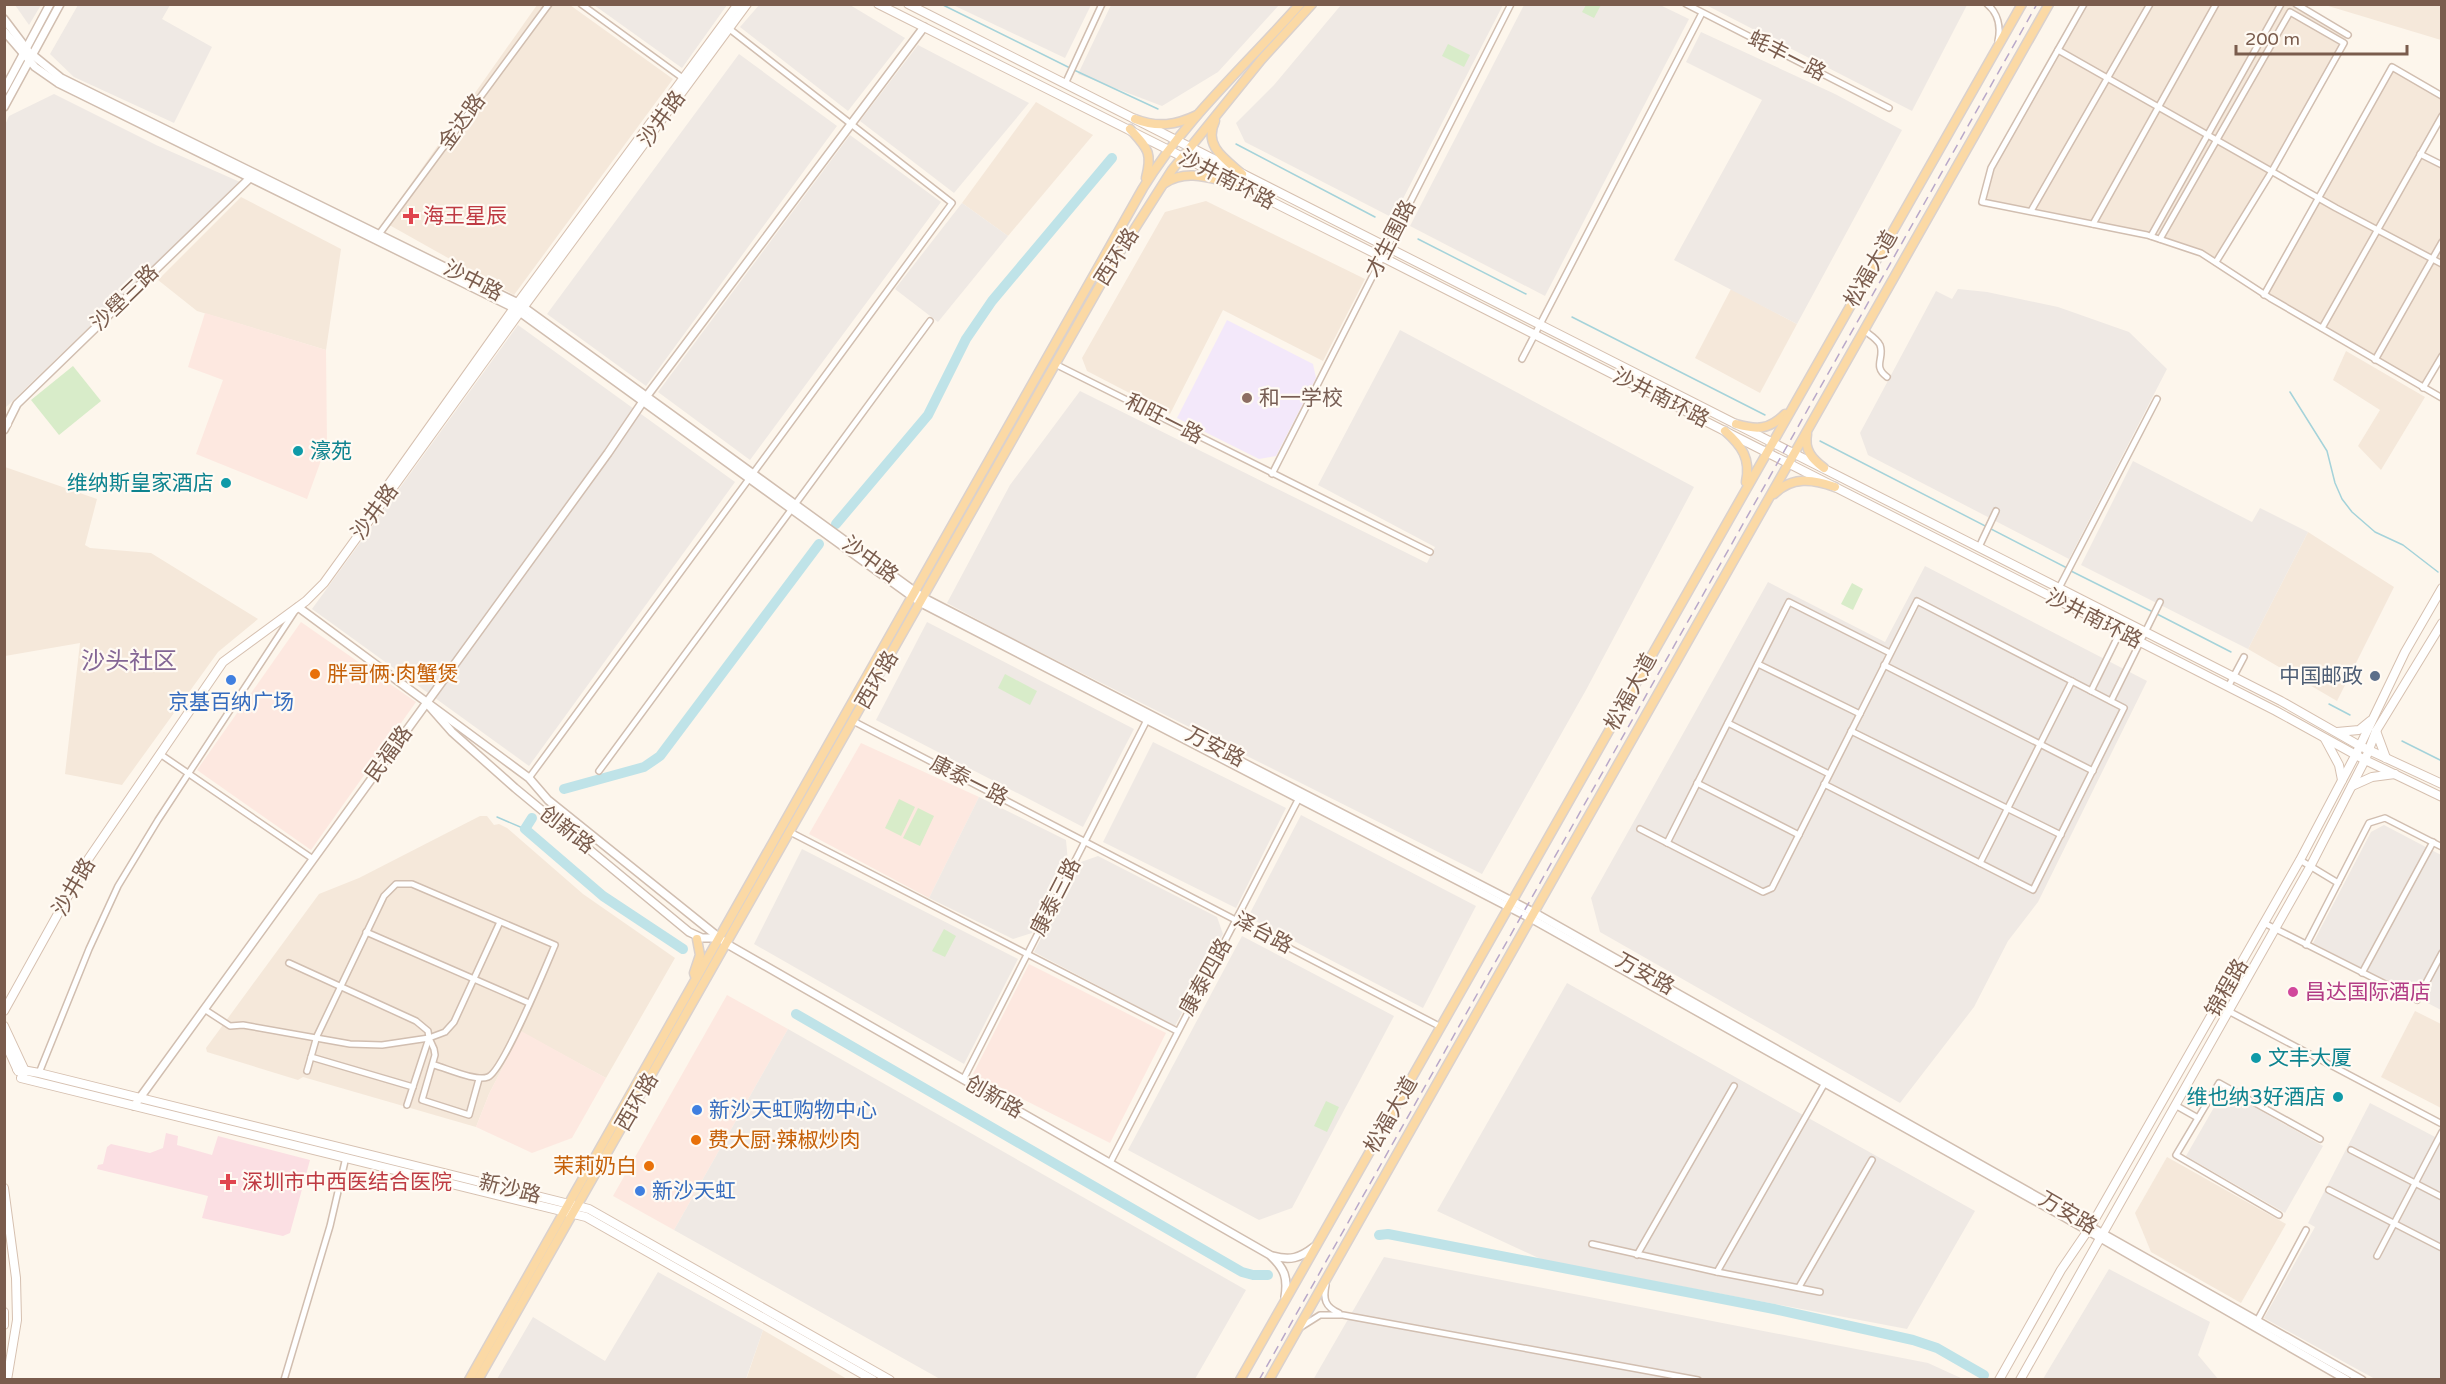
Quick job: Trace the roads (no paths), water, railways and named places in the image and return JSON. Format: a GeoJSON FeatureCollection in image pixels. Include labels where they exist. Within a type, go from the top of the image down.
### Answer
{"type":"FeatureCollection","features":[{"type":"Feature","properties":{"kind":"main road","name":"沙井路"},"geometry":{"type":"LineString","coordinates":[[726,26],[738,4]]}},
{"type":"Feature","properties":{"kind":"main road","name":"沙井路"},"geometry":{"type":"LineString","coordinates":[[4,1003],[86,856],[220,659],[304,598],[321,581],[686,80],[726,26],[747,4]]}},
{"type":"Feature","properties":{"kind":"main road","name":"沙井南环路"},"geometry":{"type":"LineString","coordinates":[[878,4],[1130,129],[1725,431],[2228,687],[2365,760],[2442,796]]}},
{"type":"Feature","properties":{"kind":"main road","name":"沙井南环路"},"geometry":{"type":"LineString","coordinates":[[908,4],[2060,588],[2233,677],[2364,748],[2442,784]]}},
{"type":"Feature","properties":{"kind":"main road","name":"西环路"},"geometry":{"type":"LineString","coordinates":[[478,1380],[696,979],[1143,188],[1169,150],[1200,113],[1300,4]]}},
{"type":"Feature","properties":{"kind":"main road","name":"西环路"},"geometry":{"type":"LineString","coordinates":[[469,1380],[727,944],[1111,266],[1182,157],[1261,60],[1312,4]]}},
{"type":"Feature","properties":{"kind":"main road","name":"松福大道"},"geometry":{"type":"LineString","coordinates":[[1240,1380],[2022,4]]}},
{"type":"Feature","properties":{"kind":"main road","name":"松福大道"},"geometry":{"type":"LineString","coordinates":[[1269,1380],[2049,4]]}},
{"type":"Feature","properties":{"kind":"main road"},"geometry":{"type":"LineString","coordinates":[[1220,110],[1211,132],[1211,141],[1216,150],[1242,174]]}},
{"type":"Feature","properties":{"kind":"main road"},"geometry":{"type":"LineString","coordinates":[[1135,119],[1167,125],[1179,123],[1200,113]]}},
{"type":"Feature","properties":{"kind":"main road"},"geometry":{"type":"LineString","coordinates":[[1130,129],[1146,147],[1150,157],[1143,188]]}},
{"type":"Feature","properties":{"kind":"main road"},"geometry":{"type":"LineString","coordinates":[[1162,185],[1175,178],[1190,175],[1235,184]]}},
{"type":"Feature","properties":{"kind":"main road","name":"沙井路"},"geometry":{"type":"LineString","coordinates":[[4,1011],[89,858],[223,662],[298,607],[324,583],[519,308]]}},
{"type":"Feature","properties":{"kind":"main road"},"geometry":{"type":"LineString","coordinates":[[1736,424],[1757,429],[1767,427],[1781,418],[1793,405]]}},
{"type":"Feature","properties":{"kind":"main road"},"geometry":{"type":"LineString","coordinates":[[1810,425],[1806,437],[1807,448],[1814,461],[1824,468]]}},
{"type":"Feature","properties":{"kind":"main road"},"geometry":{"type":"LineString","coordinates":[[1725,431],[1737,441],[1747,458],[1748,476],[1745,490]]}},
{"type":"Feature","properties":{"kind":"main road"},"geometry":{"type":"LineString","coordinates":[[1766,503],[1784,486],[1794,481],[1813,480],[1835,487]]}},
{"type":"Feature","properties":{"kind":"main road","name":"锦程路"},"geometry":{"type":"LineString","coordinates":[[2020,1380],[2310,867],[2365,760],[2364,748],[2371,720],[2405,652],[2442,588]]}},
{"type":"Feature","properties":{"kind":"main road","name":"锦程路"},"geometry":{"type":"LineString","coordinates":[[1999,1380],[2061,1270],[2090,1229],[2300,860],[2356,754],[2364,748],[2376,731],[2442,623]]}},
{"type":"Feature","properties":{"kind":"main road"},"geometry":{"type":"LineString","coordinates":[[2334,732],[2359,729],[2371,720]]}},
{"type":"Feature","properties":{"kind":"main road"},"geometry":{"type":"LineString","coordinates":[[2376,731],[2386,758]]}},
{"type":"Feature","properties":{"kind":"main road"},"geometry":{"type":"LineString","coordinates":[[2325,738],[2334,754],[2342,780]]}},
{"type":"Feature","properties":{"kind":"main road"},"geometry":{"type":"LineString","coordinates":[[2351,787],[2372,777],[2395,774]]}},
{"type":"Feature","properties":{"kind":"main road"},"geometry":{"type":"LineString","coordinates":[[696,979],[694,973],[700,955],[697,939]]}},
{"type":"Feature","properties":{"kind":"main road"},"geometry":{"type":"LineString","coordinates":[[4,1026],[21,1073]]}},
{"type":"Feature","properties":{"kind":"main road"},"geometry":{"type":"LineString","coordinates":[[4,1041],[21,1073]]}},
{"type":"Feature","properties":{"kind":"main road","name":"新沙路"},"geometry":{"type":"LineString","coordinates":[[21,1073],[39,1073],[137,1102]]}},
{"type":"Feature","properties":{"kind":"main road","name":"新沙路"},"geometry":{"type":"LineString","coordinates":[[21,1073],[571,1209],[600,1214],[890,1380]]}},
{"type":"Feature","properties":{"kind":"main road"},"geometry":{"type":"LineString","coordinates":[[4,1188],[16,1278],[17,1320],[7,1380]]}},
{"type":"Feature","properties":{"kind":"main road","name":"新沙路"},"geometry":{"type":"LineString","coordinates":[[571,1209],[596,1221],[873,1380]]}},
{"type":"Feature","properties":{"kind":"main road"},"geometry":{"type":"LineString","coordinates":[[4,1312],[4,1325]]}},
{"type":"Feature","properties":{"kind":"street"},"geometry":{"type":"LineString","coordinates":[[4,90],[50,4]]}},
{"type":"Feature","properties":{"kind":"street"},"geometry":{"type":"LineString","coordinates":[[4,107],[60,4]]}},
{"type":"Feature","properties":{"kind":"street","name":"金达路"},"geometry":{"type":"LineString","coordinates":[[377,237],[549,4]]}},
{"type":"Feature","properties":{"kind":"street"},"geometry":{"type":"LineString","coordinates":[[581,4],[686,80]]}},
{"type":"Feature","properties":{"kind":"street"},"geometry":{"type":"LineString","coordinates":[[1065,84],[1102,4]]}},
{"type":"Feature","properties":{"kind":"street","name":"才生围路"},"geometry":{"type":"LineString","coordinates":[[1272,474],[1511,4]]}},
{"type":"Feature","properties":{"kind":"street","name":"蚝丰一路"},"geometry":{"type":"LineString","coordinates":[[1686,4],[1889,108]]}},
{"type":"Feature","properties":{"kind":"street"},"geometry":{"type":"LineString","coordinates":[[1987,4],[1997,19],[1999,34],[1997,50]]}},
{"type":"Feature","properties":{"kind":"street"},"geometry":{"type":"LineString","coordinates":[[2084,4],[1991,168],[1982,202],[2151,236],[2201,253],[2264,295],[2442,398]]}},
{"type":"Feature","properties":{"kind":"street"},"geometry":{"type":"LineString","coordinates":[[2031,211],[2151,4]]}},
{"type":"Feature","properties":{"kind":"street"},"geometry":{"type":"LineString","coordinates":[[2093,224],[2216,4]]}},
{"type":"Feature","properties":{"kind":"street"},"geometry":{"type":"LineString","coordinates":[[2151,236],[2281,4]]}},
{"type":"Feature","properties":{"kind":"street"},"geometry":{"type":"LineString","coordinates":[[2296,4],[2348,35]]}},
{"type":"Feature","properties":{"kind":"street"},"geometry":{"type":"LineString","coordinates":[[2160,239],[2290,12],[2344,43],[2272,171],[2216,262]]}},
{"type":"Feature","properties":{"kind":"street"},"geometry":{"type":"LineString","coordinates":[[1522,359],[1702,13]]}},
{"type":"Feature","properties":{"kind":"street","name":"沙中路"},"geometry":{"type":"LineString","coordinates":[[4,20],[25,52]]}},
{"type":"Feature","properties":{"kind":"street"},"geometry":{"type":"LineString","coordinates":[[529,778],[952,203],[726,26]]}},
{"type":"Feature","properties":{"kind":"street","name":"民福路"},"geometry":{"type":"LineString","coordinates":[[137,1102],[645,400],[924,27]]}},
{"type":"Feature","properties":{"kind":"street","name":"沙中路"},"geometry":{"type":"LineString","coordinates":[[4,31],[47,77],[76,93],[253,175],[519,308],[914,595]]}},
{"type":"Feature","properties":{"kind":"street"},"geometry":{"type":"LineString","coordinates":[[2058,50],[2319,198],[2442,264]]}},
{"type":"Feature","properties":{"kind":"street"},"geometry":{"type":"LineString","coordinates":[[2264,295],[2392,67],[2442,96]]}},
{"type":"Feature","properties":{"kind":"street"},"geometry":{"type":"LineString","coordinates":[[2322,328],[2442,116]]}},
{"type":"Feature","properties":{"kind":"street"},"geometry":{"type":"LineString","coordinates":[[2420,154],[2442,165]]}},
{"type":"Feature","properties":{"kind":"street","name":"沙壆三路"},"geometry":{"type":"LineString","coordinates":[[5,425],[17,404],[253,175]]}},
{"type":"Feature","properties":{"kind":"street"},"geometry":{"type":"LineString","coordinates":[[2375,360],[2442,242]]}},
{"type":"Feature","properties":{"kind":"street"},"geometry":{"type":"LineString","coordinates":[[599,771],[930,321]]}},
{"type":"Feature","properties":{"kind":"street"},"geometry":{"type":"LineString","coordinates":[[1865,331],[1878,341],[1881,347],[1878,366],[1880,371],[1887,376]]}},
{"type":"Feature","properties":{"kind":"street"},"geometry":{"type":"LineString","coordinates":[[2423,388],[2442,356]]}},
{"type":"Feature","properties":{"kind":"street","name":"和旺一路"},"geometry":{"type":"LineString","coordinates":[[1055,364],[1430,552]]}},
{"type":"Feature","properties":{"kind":"street"},"geometry":{"type":"LineString","coordinates":[[2060,588],[2157,399]]}},
{"type":"Feature","properties":{"kind":"street"},"geometry":{"type":"LineString","coordinates":[[1979,547],[1996,511]]}},
{"type":"Feature","properties":{"kind":"street","name":"万安路"},"geometry":{"type":"LineString","coordinates":[[914,595],[1534,916],[2090,1229],[2347,1380]]}},
{"type":"Feature","properties":{"kind":"street"},"geometry":{"type":"LineString","coordinates":[[1640,829],[1763,892],[1772,888],[1799,835],[1824,784],[1829,774],[1860,714],[1890,653],[1917,601],[2124,708],[2033,890],[1824,784]]}},
{"type":"Feature","properties":{"kind":"street"},"geometry":{"type":"LineString","coordinates":[[1667,843],[1789,602],[1890,653]]}},
{"type":"Feature","properties":{"kind":"street"},"geometry":{"type":"LineString","coordinates":[[2111,701],[2160,602]]}},
{"type":"Feature","properties":{"kind":"street"},"geometry":{"type":"LineString","coordinates":[[39,1073],[89,949],[118,886],[298,607]]}},
{"type":"Feature","properties":{"kind":"street","name":"创新路"},"geometry":{"type":"LineString","coordinates":[[298,607],[529,778],[548,800],[727,944],[1270,1256],[1281,1264],[1286,1276],[1285,1300]]}},
{"type":"Feature","properties":{"kind":"street"},"geometry":{"type":"LineString","coordinates":[[2091,691],[2126,622]]}},
{"type":"Feature","properties":{"kind":"street"},"geometry":{"type":"LineString","coordinates":[[2228,687],[2244,657]]}},
{"type":"Feature","properties":{"kind":"street"},"geometry":{"type":"LineString","coordinates":[[1758,664],[1860,714]]}},
{"type":"Feature","properties":{"kind":"street"},"geometry":{"type":"LineString","coordinates":[[1884,665],[2093,771]]}},
{"type":"Feature","properties":{"kind":"street"},"geometry":{"type":"LineString","coordinates":[[1980,863],[2072,681]]}},
{"type":"Feature","properties":{"kind":"street","name":"创新路"},"geometry":{"type":"LineString","coordinates":[[427,702],[452,732],[490,766],[689,932],[702,939],[719,938]]}},
{"type":"Feature","properties":{"kind":"street","name":"康泰三路"},"geometry":{"type":"LineString","coordinates":[[963,1080],[1148,717]]}},
{"type":"Feature","properties":{"kind":"street","name":"康泰一路"},"geometry":{"type":"LineString","coordinates":[[853,721],[1085,841]]}},
{"type":"Feature","properties":{"kind":"street"},"geometry":{"type":"LineString","coordinates":[[1728,723],[1829,774]]}},
{"type":"Feature","properties":{"kind":"street"},"geometry":{"type":"LineString","coordinates":[[1851,731],[2061,835]]}},
{"type":"Feature","properties":{"kind":"street"},"geometry":{"type":"LineString","coordinates":[[160,754],[313,859]]}},
{"type":"Feature","properties":{"kind":"street"},"geometry":{"type":"LineString","coordinates":[[1697,783],[1799,835]]}},
{"type":"Feature","properties":{"kind":"street","name":"康泰四路"},"geometry":{"type":"LineString","coordinates":[[1110,1163],[1301,795]]}},
{"type":"Feature","properties":{"kind":"street"},"geometry":{"type":"LineString","coordinates":[[2306,945],[2369,823],[2385,818],[2442,846]]}},
{"type":"Feature","properties":{"kind":"street"},"geometry":{"type":"LineString","coordinates":[[790,832],[1177,1031]]}},
{"type":"Feature","properties":{"kind":"street","name":"泽台路"},"geometry":{"type":"LineString","coordinates":[[1085,841],[1441,1027]]}},
{"type":"Feature","properties":{"kind":"street"},"geometry":{"type":"LineString","coordinates":[[2362,973],[2433,842]]}},
{"type":"Feature","properties":{"kind":"street"},"geometry":{"type":"LineString","coordinates":[[2300,860],[2338,883]]}},
{"type":"Feature","properties":{"kind":"street"},"geometry":{"type":"LineString","coordinates":[[307,1071],[317,1036],[387,890],[402,883],[412,884],[555,945],[494,1072],[488,1077],[479,1079],[434,1065]]}},
{"type":"Feature","properties":{"kind":"street"},"geometry":{"type":"LineString","coordinates":[[204,1009],[230,1026],[243,1025],[367,1045],[396,1044],[429,1038],[450,1028],[500,922]]}},
{"type":"Feature","properties":{"kind":"street"},"geometry":{"type":"LineString","coordinates":[[2264,923],[2417,1000],[2442,953]]}},
{"type":"Feature","properties":{"kind":"street"},"geometry":{"type":"LineString","coordinates":[[366,932],[528,1004]]}},
{"type":"Feature","properties":{"kind":"street"},"geometry":{"type":"LineString","coordinates":[[289,963],[422,1024],[428,1031],[434,1049],[434,1065],[422,1100],[468,1115],[479,1079]]}},
{"type":"Feature","properties":{"kind":"street"},"geometry":{"type":"LineString","coordinates":[[2217,1005],[2442,1124]]}},
{"type":"Feature","properties":{"kind":"street"},"geometry":{"type":"LineString","coordinates":[[407,1104],[429,1038]]}},
{"type":"Feature","properties":{"kind":"street"},"geometry":{"type":"LineString","coordinates":[[311,1057],[413,1087]]}},
{"type":"Feature","properties":{"kind":"street"},"geometry":{"type":"LineString","coordinates":[[1717,1272],[1826,1080]]}},
{"type":"Feature","properties":{"kind":"street"},"geometry":{"type":"LineString","coordinates":[[2279,1215],[2176,1155],[2219,1083],[2320,1139]]}},
{"type":"Feature","properties":{"kind":"street"},"geometry":{"type":"LineString","coordinates":[[1637,1255],[1734,1086]]}},
{"type":"Feature","properties":{"kind":"street"},"geometry":{"type":"LineString","coordinates":[[2175,1105],[2198,1118]]}},
{"type":"Feature","properties":{"kind":"street"},"geometry":{"type":"LineString","coordinates":[[2377,1256],[2442,1132]]}},
{"type":"Feature","properties":{"kind":"street"},"geometry":{"type":"LineString","coordinates":[[2351,1150],[2442,1197]]}},
{"type":"Feature","properties":{"kind":"street"},"geometry":{"type":"LineString","coordinates":[[284,1380],[330,1226],[347,1153]]}},
{"type":"Feature","properties":{"kind":"street"},"geometry":{"type":"LineString","coordinates":[[1798,1287],[1872,1160]]}},
{"type":"Feature","properties":{"kind":"street"},"geometry":{"type":"LineString","coordinates":[[2330,1190],[2442,1248]]}},
{"type":"Feature","properties":{"kind":"street"},"geometry":{"type":"LineString","coordinates":[[2255,1324],[2306,1230]]}},
{"type":"Feature","properties":{"kind":"street","name":"创新路"},"geometry":{"type":"LineString","coordinates":[[1270,1256],[1283,1259],[1299,1258],[1317,1244]]}},
{"type":"Feature","properties":{"kind":"street"},"geometry":{"type":"LineString","coordinates":[[1592,1244],[1820,1292]]}},
{"type":"Feature","properties":{"kind":"street"},"geometry":{"type":"LineString","coordinates":[[1328,1276],[1325,1302],[1332,1310],[1343,1315]]}},
{"type":"Feature","properties":{"kind":"street"},"geometry":{"type":"LineString","coordinates":[[1296,1332],[1320,1315],[1343,1315],[1698,1380]]}},
{"type":"Feature","properties":{"kind":"street","name":"万安路"},"geometry":{"type":"LineString","coordinates":[[2255,1324],[2362,1380]]}},
{"type":"Feature","properties":{"kind":"waterway"},"geometry":{"type":"LineString","coordinates":[[941,4],[1070,68]]}},
{"type":"Feature","properties":{"kind":"waterway"},"geometry":{"type":"LineString","coordinates":[[1074,70],[1158,109]]}},
{"type":"Feature","properties":{"kind":"waterway"},"geometry":{"type":"LineString","coordinates":[[1236,144],[1375,217]]}},
{"type":"Feature","properties":{"kind":"waterway"},"geometry":{"type":"LineString","coordinates":[[836,524],[928,415],[966,339],[992,301],[1112,158]]}},
{"type":"Feature","properties":{"kind":"waterway"},"geometry":{"type":"LineString","coordinates":[[1418,239],[1526,294]]}},
{"type":"Feature","properties":{"kind":"waterway"},"geometry":{"type":"LineString","coordinates":[[1572,317],[1765,415]]}},
{"type":"Feature","properties":{"kind":"waterway"},"geometry":{"type":"LineString","coordinates":[[2290,392],[2327,451],[2335,483],[2342,499],[2352,512],[2375,532],[2403,545],[2438,572]]}},
{"type":"Feature","properties":{"kind":"waterway"},"geometry":{"type":"LineString","coordinates":[[1820,441],[2067,568]]}},
{"type":"Feature","properties":{"kind":"waterway"},"geometry":{"type":"LineString","coordinates":[[564,789],[644,767],[660,756],[819,544]]}},
{"type":"Feature","properties":{"kind":"waterway"},"geometry":{"type":"LineString","coordinates":[[2071,571],[2153,612]]}},
{"type":"Feature","properties":{"kind":"waterway"},"geometry":{"type":"LineString","coordinates":[[2157,614],[2231,652]]}},
{"type":"Feature","properties":{"kind":"waterway"},"geometry":{"type":"LineString","coordinates":[[2329,704],[2350,715]]}},
{"type":"Feature","properties":{"kind":"waterway"},"geometry":{"type":"LineString","coordinates":[[2402,741],[2442,761]]}},
{"type":"Feature","properties":{"kind":"waterway"},"geometry":{"type":"LineString","coordinates":[[497,817],[525,829]]}},
{"type":"Feature","properties":{"kind":"waterway"},"geometry":{"type":"LineString","coordinates":[[532,818],[525,829],[603,896],[683,949]]}},
{"type":"Feature","properties":{"kind":"waterway"},"geometry":{"type":"LineString","coordinates":[[796,1014],[1242,1272],[1268,1275]]}},
{"type":"Feature","properties":{"kind":"waterway"},"geometry":{"type":"LineString","coordinates":[[1379,1235],[1388,1234],[1774,1309],[1913,1340],[1937,1348],[1984,1375]]}},
{"type":"Feature","properties":{"kind":"railway"},"geometry":{"type":"LineString","coordinates":[[1259,1380],[2037,4]]}},
{"type":"Feature","properties":{"kind":"place","name":"海王星辰"},"geometry":{"type":"Point","coordinates":[411,216]}},
{"type":"Feature","properties":{"kind":"place","name":"和一学校"},"geometry":{"type":"Point","coordinates":[1247,398]}},
{"type":"Feature","properties":{"kind":"place","name":"濠苑"},"geometry":{"type":"Point","coordinates":[298,451]}},
{"type":"Feature","properties":{"kind":"place","name":"维纳斯皇家酒店"},"geometry":{"type":"Point","coordinates":[226,483]}},
{"type":"Feature","properties":{"kind":"place","name":"胖哥俩·肉蟹煲"},"geometry":{"type":"Point","coordinates":[315,674]}},
{"type":"Feature","properties":{"kind":"place","name":"中国邮政"},"geometry":{"type":"Point","coordinates":[2375,676]}},
{"type":"Feature","properties":{"kind":"place","name":"京基百纳广场"},"geometry":{"type":"Point","coordinates":[231,680]}},
{"type":"Feature","properties":{"kind":"place","name":"昌达国际酒店"},"geometry":{"type":"Point","coordinates":[2293,992]}},
{"type":"Feature","properties":{"kind":"place","name":"文丰大厦"},"geometry":{"type":"Point","coordinates":[2256,1058]}},
{"type":"Feature","properties":{"kind":"place","name":"维也纳3好酒店"},"geometry":{"type":"Point","coordinates":[2338,1097]}},
{"type":"Feature","properties":{"kind":"place","name":"新沙天虹购物中心"},"geometry":{"type":"Point","coordinates":[697,1110]}},
{"type":"Feature","properties":{"kind":"place","name":"费大厨·辣椒炒肉"},"geometry":{"type":"Point","coordinates":[696,1140]}},
{"type":"Feature","properties":{"kind":"place","name":"茉莉奶白"},"geometry":{"type":"Point","coordinates":[649,1166]}},
{"type":"Feature","properties":{"kind":"place","name":"深圳市中西医结合医院"},"geometry":{"type":"Point","coordinates":[228,1182]}},
{"type":"Feature","properties":{"kind":"place","name":"新沙天虹"},"geometry":{"type":"Point","coordinates":[640,1191]}},
{"type":"Feature","properties":{"kind":"district","name":"沙头社区"},"geometry":{"type":"Point","coordinates":[129,661]}}]}
